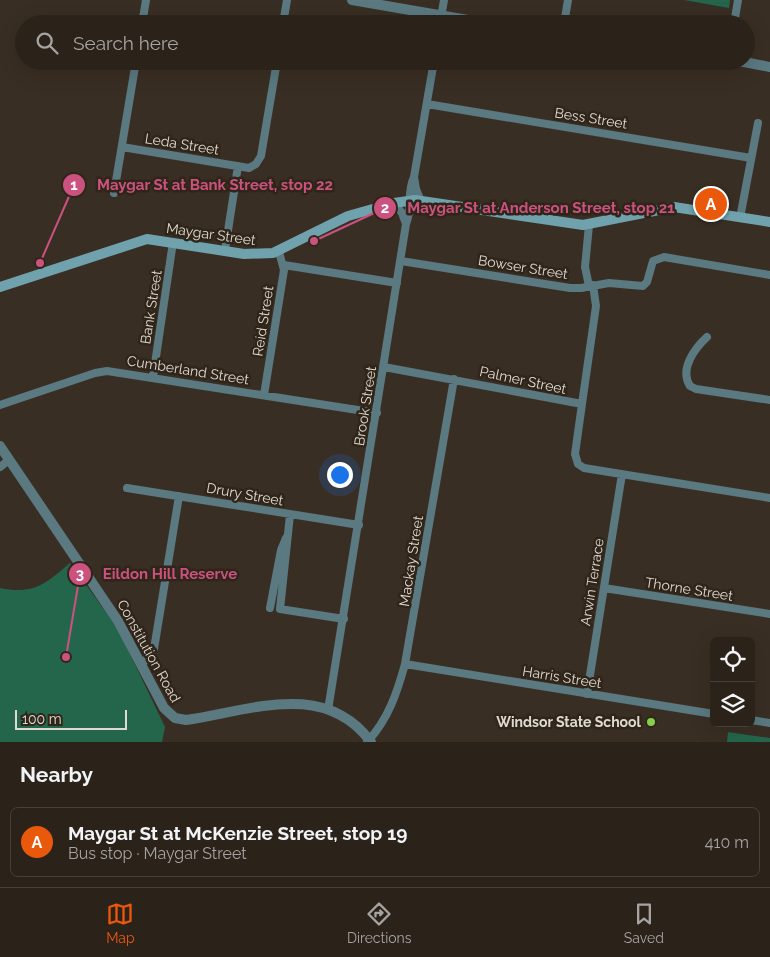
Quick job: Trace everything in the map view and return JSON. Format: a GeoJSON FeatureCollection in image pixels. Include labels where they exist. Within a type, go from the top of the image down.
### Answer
{"type":"FeatureCollection","features":[{"type":"Feature","properties":{"kind":"main road","name":"Maygar Street"},"geometry":{"type":"LineString","coordinates":[[0,287],[140,240],[173,242],[259,255],[279,252],[348,216],[394,203],[409,201],[421,201],[589,225],[674,207],[770,222]]}},
{"type":"Feature","properties":{"kind":"street"},"geometry":{"type":"LineString","coordinates":[[144,15],[146,0]]}},
{"type":"Feature","properties":{"kind":"street"},"geometry":{"type":"LineString","coordinates":[[284,15],[287,0]]}},
{"type":"Feature","properties":{"kind":"street"},"geometry":{"type":"LineString","coordinates":[[352,0],[419,15]]}},
{"type":"Feature","properties":{"kind":"street"},"geometry":{"type":"LineString","coordinates":[[442,15],[444,0]]}},
{"type":"Feature","properties":{"kind":"street"},"geometry":{"type":"LineString","coordinates":[[566,15],[568,0]]}},
{"type":"Feature","properties":{"kind":"street"},"geometry":{"type":"LineString","coordinates":[[736,15],[738,0]]}},
{"type":"Feature","properties":{"kind":"street"},"geometry":{"type":"LineString","coordinates":[[755,64],[770,67]]}},
{"type":"Feature","properties":{"kind":"street"},"geometry":{"type":"LineString","coordinates":[[114,193],[135,70]]}},
{"type":"Feature","properties":{"kind":"street"},"geometry":{"type":"LineString","coordinates":[[225,250],[238,166],[249,168],[256,164],[262,156],[276,70]]}},
{"type":"Feature","properties":{"kind":"street","name":"Brook Street"},"geometry":{"type":"LineString","coordinates":[[421,201],[416,191],[414,177],[433,70]]}},
{"type":"Feature","properties":{"kind":"street","name":"Bess Street"},"geometry":{"type":"LineString","coordinates":[[427,104],[751,158]]}},
{"type":"Feature","properties":{"kind":"street"},"geometry":{"type":"LineString","coordinates":[[740,218],[758,123]]}},
{"type":"Feature","properties":{"kind":"street","name":"Leda Street"},"geometry":{"type":"LineString","coordinates":[[122,147],[238,166]]}},
{"type":"Feature","properties":{"kind":"street","name":"Brook Street"},"geometry":{"type":"LineString","coordinates":[[328,710],[406,224],[410,216],[409,186],[414,177]]}},
{"type":"Feature","properties":{"kind":"street"},"geometry":{"type":"LineString","coordinates":[[394,203],[402,213],[406,224]]}},
{"type":"Feature","properties":{"kind":"street"},"geometry":{"type":"LineString","coordinates":[[582,404],[596,306],[585,267],[589,225]]}},
{"type":"Feature","properties":{"kind":"street","name":"Bank Street"},"geometry":{"type":"LineString","coordinates":[[153,377],[173,242]]}},
{"type":"Feature","properties":{"kind":"street","name":"Reid Street"},"geometry":{"type":"LineString","coordinates":[[264,395],[284,265],[279,252]]}},
{"type":"Feature","properties":{"kind":"street","name":"Bowser Street"},"geometry":{"type":"LineString","coordinates":[[401,260],[570,288],[609,283],[643,286],[647,282],[653,261],[664,257],[770,275]]}},
{"type":"Feature","properties":{"kind":"street"},"geometry":{"type":"LineString","coordinates":[[284,265],[397,284]]}},
{"type":"Feature","properties":{"kind":"street"},"geometry":{"type":"LineString","coordinates":[[707,337],[690,360],[687,375],[690,386],[696,389],[770,400]]}},
{"type":"Feature","properties":{"kind":"street","name":"Palmer Street"},"geometry":{"type":"LineString","coordinates":[[384,367],[582,404],[575,454],[576,461],[584,468],[770,498]]}},
{"type":"Feature","properties":{"kind":"street","name":"Cumberland Street"},"geometry":{"type":"LineString","coordinates":[[0,405],[102,371],[153,377],[377,413]]}},
{"type":"Feature","properties":{"kind":"street","name":"Mackay Street"},"geometry":{"type":"LineString","coordinates":[[369,741],[393,704],[405,664],[454,379]]}},
{"type":"Feature","properties":{"kind":"street","name":"Constitution Road"},"geometry":{"type":"LineString","coordinates":[[0,446],[118,621],[166,712],[178,720],[192,719],[282,702],[328,710],[355,724],[369,741]]}},
{"type":"Feature","properties":{"kind":"street"},"geometry":{"type":"LineString","coordinates":[[0,467],[10,460]]}},
{"type":"Feature","properties":{"kind":"street","name":"Arwin Terrace"},"geometry":{"type":"LineString","coordinates":[[587,694],[622,474]]}},
{"type":"Feature","properties":{"kind":"street","name":"Drury Street"},"geometry":{"type":"LineString","coordinates":[[127,488],[358,525]]}},
{"type":"Feature","properties":{"kind":"street"},"geometry":{"type":"LineString","coordinates":[[142,664],[154,649],[179,496]]}},
{"type":"Feature","properties":{"kind":"street"},"geometry":{"type":"LineString","coordinates":[[290,515],[286,538],[281,550],[276,610],[344,619]]}},
{"type":"Feature","properties":{"kind":"street","name":"Thorne Street"},"geometry":{"type":"LineString","coordinates":[[604,588],[770,614]]}},
{"type":"Feature","properties":{"kind":"street","name":"Harris Street"},"geometry":{"type":"LineString","coordinates":[[405,664],[710,713]]}},
{"type":"Feature","properties":{"kind":"street"},"geometry":{"type":"LineString","coordinates":[[755,721],[770,723]]}},
{"type":"Feature","properties":{"kind":"green space"},"geometry":{"type":"Polygon","coordinates":[[[684,0],[730,0],[729,8],[684,0]]]}},
{"type":"Feature","properties":{"kind":"green space"},"geometry":{"type":"Polygon","coordinates":[[[70,563],[117,627],[165,727],[162,742],[0,742],[0,588],[12,590],[30,589],[46,582],[70,563]]]}},
{"type":"Feature","properties":{"kind":"green space"},"geometry":{"type":"Polygon","coordinates":[[[728,732],[770,738],[770,742],[727,742],[728,732]]]}},
{"type":"Feature","properties":{"kind":"place","name":"Maygar St at McKenzie Street, stop 19"},"geometry":{"type":"Point","coordinates":[711,204]}},
{"type":"Feature","properties":{"kind":"place","name":"Maygar St at Anderson Street, stop 21"},"geometry":{"type":"Point","coordinates":[314,241]}},
{"type":"Feature","properties":{"kind":"place","name":"Maygar St at Bank Street, stop 22"},"geometry":{"type":"Point","coordinates":[40,263]}},
{"type":"Feature","properties":{"kind":"place","name":"Eildon Hill Reserve"},"geometry":{"type":"Point","coordinates":[66,657]}},
{"type":"Feature","properties":{"kind":"place","name":"Windsor State School"},"geometry":{"type":"Point","coordinates":[651,722]}}]}
